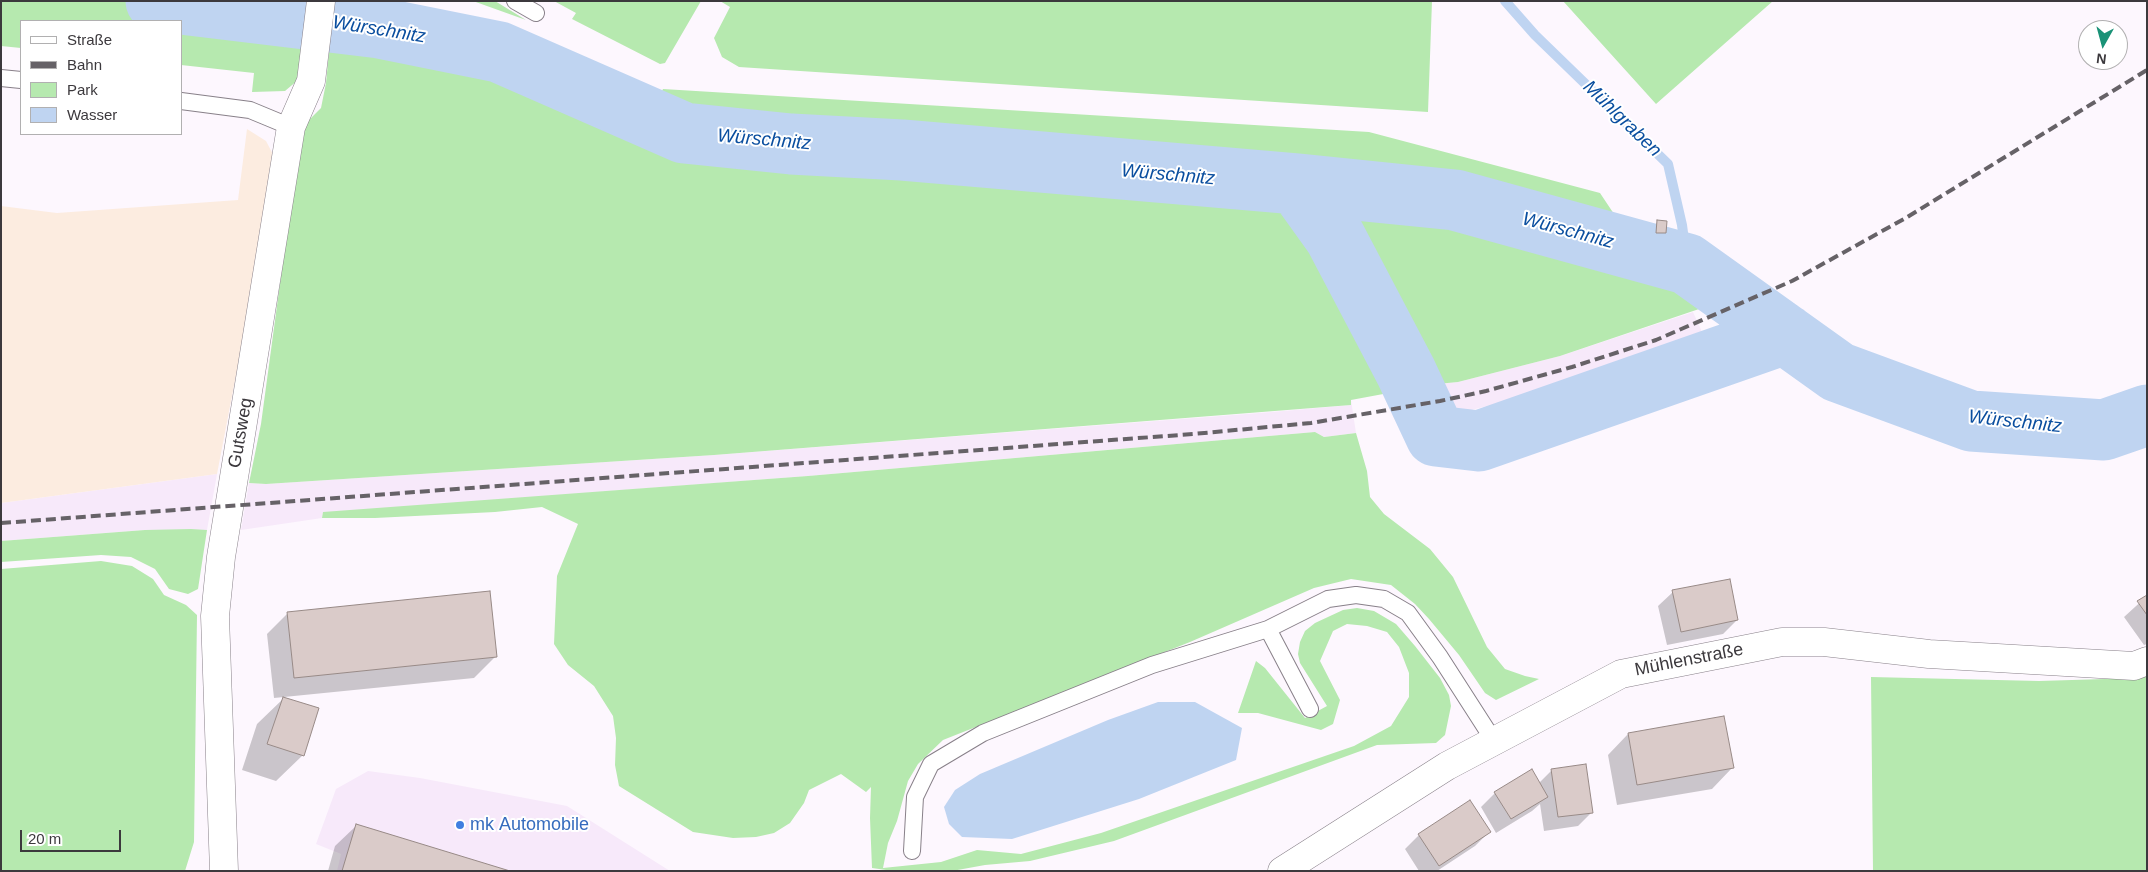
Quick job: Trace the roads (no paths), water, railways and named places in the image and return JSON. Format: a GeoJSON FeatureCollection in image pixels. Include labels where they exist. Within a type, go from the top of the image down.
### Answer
{"type":"FeatureCollection","features":[{"type":"Feature","properties":{"kind":"street","name":"Gutsweg"},"geometry":{"type":"LineString","coordinates":[[224,871],[214,616],[228,505],[291,126],[311,81],[320,1]]}},
{"type":"Feature","properties":{"kind":"street","name":"Mühlenstraße"},"geometry":{"type":"LineString","coordinates":[[1282,871],[1447,766],[1621,674],[1782,642],[1824,642],[1929,654],[2134,666],[2147,661]]}},
{"type":"Feature","properties":{"kind":"lane"},"geometry":{"type":"LineString","coordinates":[[515,1],[536,13]]}},
{"type":"Feature","properties":{"kind":"lane"},"geometry":{"type":"LineString","coordinates":[[1,78],[20,80]]}},
{"type":"Feature","properties":{"kind":"lane"},"geometry":{"type":"LineString","coordinates":[[182,101],[250,110],[291,126]]}},
{"type":"Feature","properties":{"kind":"lane"},"geometry":{"type":"LineString","coordinates":[[912,851],[915,797],[931,764],[983,733],[1152,665],[1268,630],[1328,599],[1356,595],[1384,599],[1408,613],[1440,657],[1494,741]]}},
{"type":"Feature","properties":{"kind":"lane"},"geometry":{"type":"LineString","coordinates":[[1268,630],[1310,709]]}},
{"type":"Feature","properties":{"kind":"water"},"geometry":{"type":"Polygon","coordinates":[[[1158,702],[1195,702],[1242,728],[1236,760],[1139,799],[1012,839],[962,837],[949,824],[944,807],[955,790],[980,774],[1108,720],[1158,702]]]}},
{"type":"Feature","properties":{"kind":"waterway","name":"Würschnitz"},"geometry":{"type":"LineString","coordinates":[[156,1],[380,28],[499,52],[684,133],[791,144],[902,150],[1297,184],[1455,200],[1687,264],[1838,372],[1971,421],[2104,430],[2147,415]]}},
{"type":"Feature","properties":{"kind":"waterway","name":"Mühlgraben"},"geometry":{"type":"LineString","coordinates":[[1505,1],[1535,35],[1668,164],[1682,225],[1687,264]]}},
{"type":"Feature","properties":{"kind":"waterway"},"geometry":{"type":"LineString","coordinates":[[1297,184],[1335,237],[1406,372],[1436,436],[1479,441],[1785,334]]}},
{"type":"Feature","properties":{"kind":"waterway","name":"Mühlgraben"},"geometry":{"type":"LineString","coordinates":[[2139,418],[2147,424]]}},
{"type":"Feature","properties":{"kind":"railway"},"geometry":{"type":"LineString","coordinates":[[1,523],[1193,434],[1311,423],[1440,401],[1486,391],[1572,367],[1656,340],[1792,281],[1904,219],[2147,70]]}},
{"type":"Feature","properties":{"kind":"place","name":"mk Automobile"},"geometry":{"type":"Point","coordinates":[460,825]}}]}
